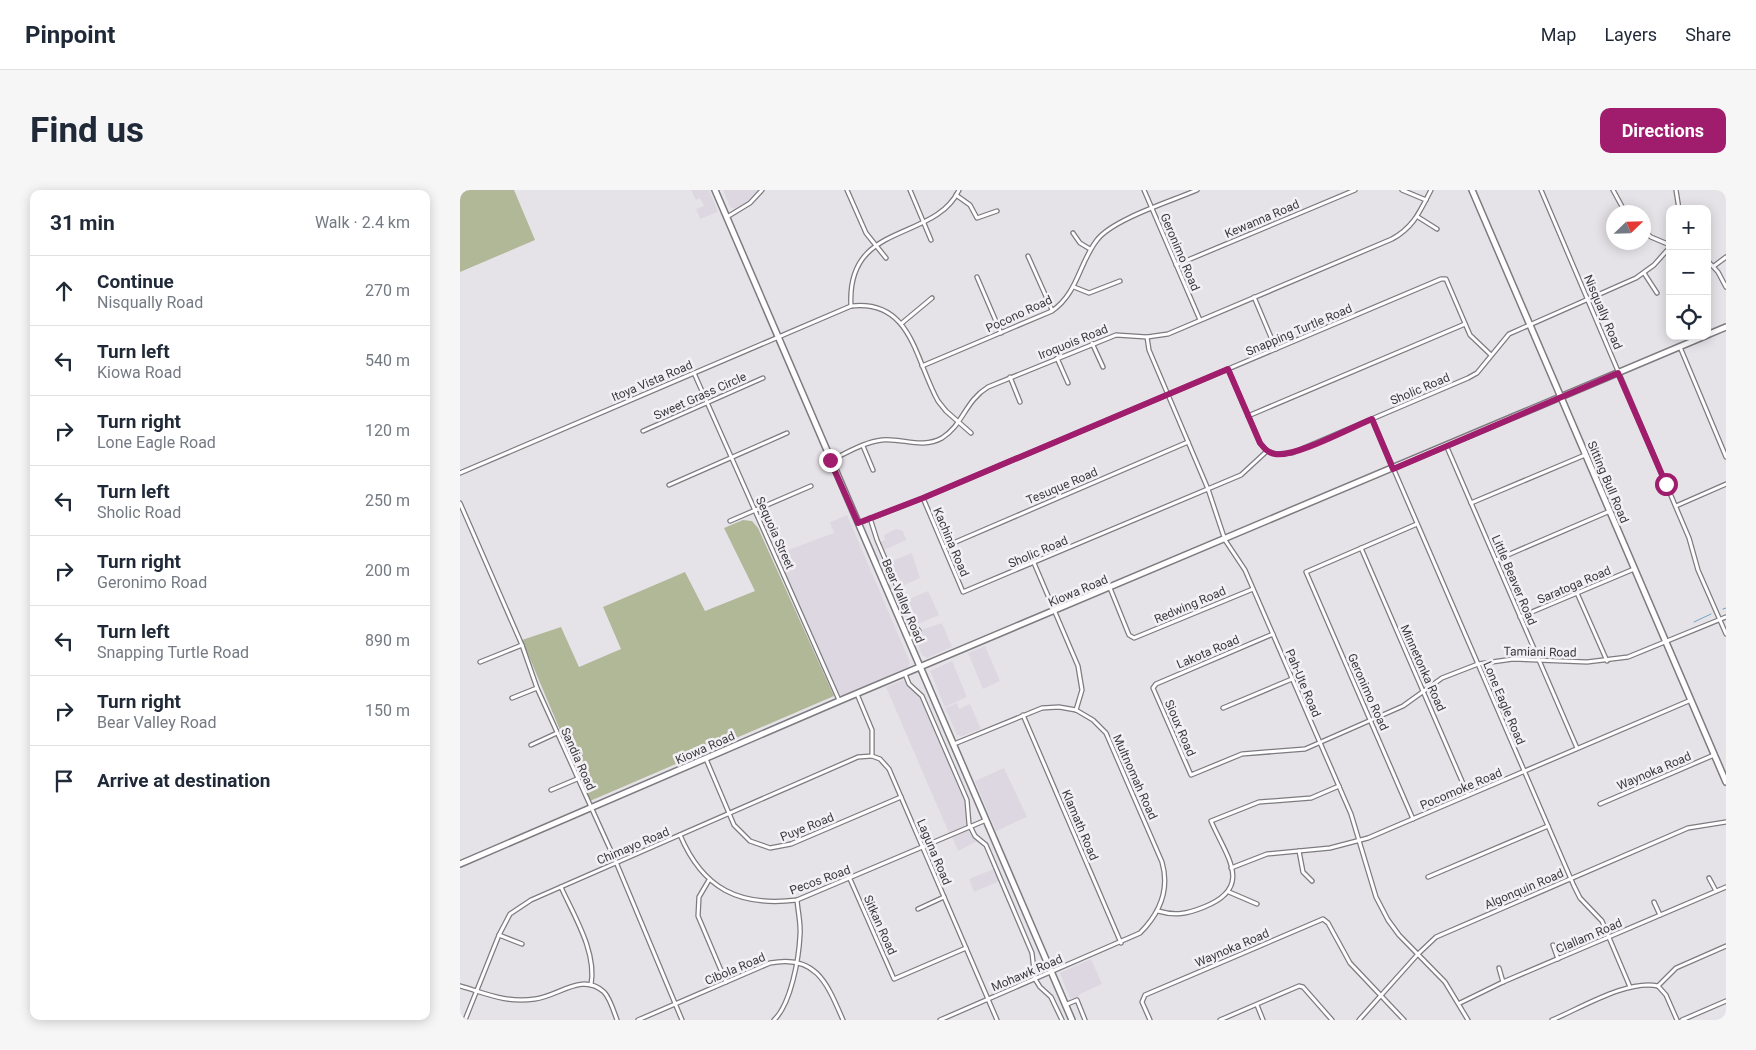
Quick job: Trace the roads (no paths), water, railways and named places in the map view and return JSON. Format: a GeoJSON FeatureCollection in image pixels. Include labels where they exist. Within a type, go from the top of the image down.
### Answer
{"type":"FeatureCollection","features":[{"type":"Feature","properties":{"kind":"street","name":"Bear Valley Road"},"geometry":{"type":"LineString","coordinates":[[715,190],[1072,1020]]}},
{"type":"Feature","properties":{"kind":"street"},"geometry":{"type":"LineString","coordinates":[[727,217],[750,203],[762,190]]}},
{"type":"Feature","properties":{"kind":"street"},"geometry":{"type":"LineString","coordinates":[[847,190],[866,233],[886,258]]}},
{"type":"Feature","properties":{"kind":"street"},"geometry":{"type":"LineString","coordinates":[[910,190],[931,240]]}},
{"type":"Feature","properties":{"kind":"street"},"geometry":{"type":"LineString","coordinates":[[959,190],[945,208],[924,222],[890,235],[875,246],[860,265],[853,283],[851,306],[864,304],[880,308],[902,323],[938,401],[970,433]]}},
{"type":"Feature","properties":{"kind":"street","name":"Geronimo Road"},"geometry":{"type":"LineString","coordinates":[[1144,190],[1200,320]]}},
{"type":"Feature","properties":{"kind":"street","name":"Pocono Road"},"geometry":{"type":"LineString","coordinates":[[922,366],[1052,311],[1061,304],[1074,287],[1090,249],[1109,228],[1197,190]]}},
{"type":"Feature","properties":{"kind":"street","name":"Kewanna Road"},"geometry":{"type":"LineString","coordinates":[[1176,265],[1355,190]]}},
{"type":"Feature","properties":{"kind":"street"},"geometry":{"type":"LineString","coordinates":[[1402,190],[1426,200]]}},
{"type":"Feature","properties":{"kind":"street","name":"Iroquois Road"},"geometry":{"type":"LineString","coordinates":[[830,460],[882,440],[897,440],[912,444],[932,442],[949,433],[972,399],[980,392],[1010,377],[1116,335],[1147,337],[1168,334],[1392,239],[1403,233],[1418,216],[1431,190]]}},
{"type":"Feature","properties":{"kind":"street","name":"Sitting Bull Road"},"geometry":{"type":"LineString","coordinates":[[1472,190],[1726,782]]}},
{"type":"Feature","properties":{"kind":"street","name":"Nisqually Road"},"geometry":{"type":"LineString","coordinates":[[1541,190],[1690,538],[1698,570],[1726,634]]}},
{"type":"Feature","properties":{"kind":"street"},"geometry":{"type":"LineString","coordinates":[[1613,190],[1621,205]]}},
{"type":"Feature","properties":{"kind":"street"},"geometry":{"type":"LineString","coordinates":[[1676,190],[1678,205]]}},
{"type":"Feature","properties":{"kind":"street"},"geometry":{"type":"LineString","coordinates":[[956,195],[970,206],[977,218],[997,211]]}},
{"type":"Feature","properties":{"kind":"street"},"geometry":{"type":"LineString","coordinates":[[1418,216],[1437,229]]}},
{"type":"Feature","properties":{"kind":"street"},"geometry":{"type":"LineString","coordinates":[[1073,233],[1080,243],[1090,249]]}},
{"type":"Feature","properties":{"kind":"street"},"geometry":{"type":"LineString","coordinates":[[1651,237],[1666,244]]}},
{"type":"Feature","properties":{"kind":"street","name":"Sholic Road"},"geometry":{"type":"LineString","coordinates":[[963,592],[1241,475],[1267,451],[1276,454],[1292,453],[1468,378],[1477,373],[1509,334],[1588,300],[1644,273],[1662,258],[1667,250]]}},
{"type":"Feature","properties":{"kind":"street"},"geometry":{"type":"LineString","coordinates":[[1028,256],[1052,311]]}},
{"type":"Feature","properties":{"kind":"street"},"geometry":{"type":"LineString","coordinates":[[1714,266],[1726,256]]}},
{"type":"Feature","properties":{"kind":"street"},"geometry":{"type":"LineString","coordinates":[[1711,263],[1726,288]]}},
{"type":"Feature","properties":{"kind":"street"},"geometry":{"type":"LineString","coordinates":[[1644,273],[1657,293]]}},
{"type":"Feature","properties":{"kind":"street"},"geometry":{"type":"LineString","coordinates":[[977,278],[1001,333]]}},
{"type":"Feature","properties":{"kind":"street","name":"Snapping Turtle Road"},"geometry":{"type":"LineString","coordinates":[[858,523],[923,498],[1441,279],[1446,279],[1465,324]]}},
{"type":"Feature","properties":{"kind":"street"},"geometry":{"type":"LineString","coordinates":[[1074,287],[1089,293],[1120,281]]}},
{"type":"Feature","properties":{"kind":"street"},"geometry":{"type":"LineString","coordinates":[[1254,297],[1276,349]]}},
{"type":"Feature","properties":{"kind":"street"},"geometry":{"type":"LineString","coordinates":[[902,323],[932,298]]}},
{"type":"Feature","properties":{"kind":"street","name":"Itoya Vista Road"},"geometry":{"type":"LineString","coordinates":[[460,473],[851,306]]}},
{"type":"Feature","properties":{"kind":"street"},"geometry":{"type":"LineString","coordinates":[[1248,416],[1465,324],[1478,345],[1491,355]]}},
{"type":"Feature","properties":{"kind":"street","name":"Kiowa Road"},"geometry":{"type":"LineString","coordinates":[[1711,334],[1726,327]]}},
{"type":"Feature","properties":{"kind":"street","name":"Pah-Ute Road"},"geometry":{"type":"LineString","coordinates":[[1147,337],[1149,350],[1208,489],[1225,540],[1245,570],[1339,786],[1360,840],[1376,897],[1388,920],[1438,974],[1460,1004],[1468,1020]]}},
{"type":"Feature","properties":{"kind":"street","name":"Kiowa Road"},"geometry":{"type":"LineString","coordinates":[[460,864],[840,701],[1697,340]]}},
{"type":"Feature","properties":{"kind":"street"},"geometry":{"type":"LineString","coordinates":[[1092,343],[1103,368]]}},
{"type":"Feature","properties":{"kind":"street"},"geometry":{"type":"LineString","coordinates":[[1680,347],[1726,458]]}},
{"type":"Feature","properties":{"kind":"street"},"geometry":{"type":"LineString","coordinates":[[1057,358],[1068,383]]}},
{"type":"Feature","properties":{"kind":"street"},"geometry":{"type":"LineString","coordinates":[[1228,369],[1260,443],[1267,451]]}},
{"type":"Feature","properties":{"kind":"street","name":"Sequoia Street"},"geometry":{"type":"LineString","coordinates":[[694,373],[840,701]]}},
{"type":"Feature","properties":{"kind":"street"},"geometry":{"type":"LineString","coordinates":[[1010,377],[1020,402]]}},
{"type":"Feature","properties":{"kind":"street","name":"Sweet Grass Circle"},"geometry":{"type":"LineString","coordinates":[[644,431],[763,378]]}},
{"type":"Feature","properties":{"kind":"street","name":"Lone Eagle Road"},"geometry":{"type":"LineString","coordinates":[[1372,419],[1571,879],[1580,898],[1602,921],[1630,986]]}},
{"type":"Feature","properties":{"kind":"street"},"geometry":{"type":"LineString","coordinates":[[668,485],[787,433]]}},
{"type":"Feature","properties":{"kind":"street","name":"Tesuque Road"},"geometry":{"type":"LineString","coordinates":[[944,547],[1188,442]]}},
{"type":"Feature","properties":{"kind":"street","name":"Little Beaver Road"},"geometry":{"type":"LineString","coordinates":[[1446,445],[1577,748]]}},
{"type":"Feature","properties":{"kind":"street"},"geometry":{"type":"LineString","coordinates":[[863,446],[873,470]]}},
{"type":"Feature","properties":{"kind":"street"},"geometry":{"type":"LineString","coordinates":[[1471,503],[1585,455]]}},
{"type":"Feature","properties":{"kind":"street"},"geometry":{"type":"LineString","coordinates":[[1676,506],[1726,484]]}},
{"type":"Feature","properties":{"kind":"street"},"geometry":{"type":"LineString","coordinates":[[730,522],[811,486]]}},
{"type":"Feature","properties":{"kind":"street","name":"Kachina Road"},"geometry":{"type":"LineString","coordinates":[[923,498],[963,592]]}},
{"type":"Feature","properties":{"kind":"street","name":"Sandia Road"},"geometry":{"type":"LineString","coordinates":[[460,503],[522,645],[537,688],[616,862],[682,1020]]}},
{"type":"Feature","properties":{"kind":"street"},"geometry":{"type":"LineString","coordinates":[[1496,560],[1610,511]]}},
{"type":"Feature","properties":{"kind":"street"},"geometry":{"type":"LineString","coordinates":[[870,518],[877,540],[912,622],[918,631],[918,635],[908,640]]}},
{"type":"Feature","properties":{"kind":"street"},"geometry":{"type":"LineString","coordinates":[[1361,548],[1417,524]]}},
{"type":"Feature","properties":{"kind":"street","name":"Geronimo Road"},"geometry":{"type":"LineString","coordinates":[[1361,548],[1306,572],[1413,819]]}},
{"type":"Feature","properties":{"kind":"street","name":"Minnetonka Road"},"geometry":{"type":"LineString","coordinates":[[1361,548],[1468,795]]}},
{"type":"Feature","properties":{"kind":"street"},"geometry":{"type":"LineString","coordinates":[[1034,563],[1081,677],[1082,690],[1076,710]]}},
{"type":"Feature","properties":{"kind":"street","name":"Saratoga Road"},"geometry":{"type":"LineString","coordinates":[[1520,617],[1634,569]]}},
{"type":"Feature","properties":{"kind":"street","name":"Redwing Road"},"geometry":{"type":"LineString","coordinates":[[1110,588],[1130,635],[1134,638],[1253,589]]}},
{"type":"Feature","properties":{"kind":"street"},"geometry":{"type":"LineString","coordinates":[[1577,593],[1607,661]]}},
{"type":"Feature","properties":{"kind":"street","name":"Tamiani Road"},"geometry":{"type":"LineString","coordinates":[[1191,775],[1242,754],[1305,748],[1403,706],[1442,678],[1478,664],[1501,660],[1539,659],[1587,662],[1607,661],[1628,657],[1666,643],[1726,617]]}},
{"type":"Feature","properties":{"kind":"street","name":"Lakota Road"},"geometry":{"type":"LineString","coordinates":[[1153,688],[1156,684],[1272,634]]}},
{"type":"Feature","properties":{"kind":"street"},"geometry":{"type":"LineString","coordinates":[[480,662],[522,645]]}},
{"type":"Feature","properties":{"kind":"street"},"geometry":{"type":"LineString","coordinates":[[905,674],[909,684],[922,696],[967,799],[967,816],[970,827],[975,836],[986,845],[1032,953],[1035,978],[1040,987],[1051,997],[1062,1020]]}},
{"type":"Feature","properties":{"kind":"street"},"geometry":{"type":"LineString","coordinates":[[1223,708],[1292,679]]}},
{"type":"Feature","properties":{"kind":"street"},"geometry":{"type":"LineString","coordinates":[[512,698],[537,688]]}},
{"type":"Feature","properties":{"kind":"street","name":"Sioux Road"},"geometry":{"type":"LineString","coordinates":[[1153,688],[1191,775]]}},
{"type":"Feature","properties":{"kind":"street"},"geometry":{"type":"LineString","coordinates":[[857,694],[872,730],[872,756]]}},
{"type":"Feature","properties":{"kind":"street","name":"Pocomoke Road"},"geometry":{"type":"LineString","coordinates":[[1231,868],[1266,854],[1330,848],[1360,840],[1691,700]]}},
{"type":"Feature","properties":{"kind":"street","name":"Multnomah Road"},"geometry":{"type":"LineString","coordinates":[[954,745],[1042,708],[1059,707],[1076,710],[1093,720],[1106,733],[1162,862],[1165,888],[1158,911],[1140,933],[1121,943]]}},
{"type":"Feature","properties":{"kind":"street","name":"Klamath Road"},"geometry":{"type":"LineString","coordinates":[[1023,715],[1121,943]]}},
{"type":"Feature","properties":{"kind":"street"},"geometry":{"type":"LineString","coordinates":[[531,745],[557,733]]}},
{"type":"Feature","properties":{"kind":"street","name":"Waynoka Road"},"geometry":{"type":"LineString","coordinates":[[1600,804],[1714,754]]}},
{"type":"Feature","properties":{"kind":"street","name":"Laguna Road"},"geometry":{"type":"LineString","coordinates":[[872,756],[880,759],[889,770],[997,1020]]}},
{"type":"Feature","properties":{"kind":"street","name":"Chimayo Road"},"geometry":{"type":"LineString","coordinates":[[464,1020],[499,935],[510,914],[530,900],[858,757],[872,756]]}},
{"type":"Feature","properties":{"kind":"street","name":"Puye Road"},"geometry":{"type":"LineString","coordinates":[[706,759],[729,814],[741,834],[750,841],[770,848],[780,847],[901,797]]}},
{"type":"Feature","properties":{"kind":"street"},"geometry":{"type":"LineString","coordinates":[[551,790],[577,779]]}},
{"type":"Feature","properties":{"kind":"street"},"geometry":{"type":"LineString","coordinates":[[1158,911],[1173,915],[1193,912],[1221,900],[1229,892],[1233,880],[1231,868],[1211,821],[1259,802],[1311,798],[1339,786]]}},
{"type":"Feature","properties":{"kind":"street","name":"Pecos Road"},"geometry":{"type":"LineString","coordinates":[[680,835],[689,857],[708,880],[736,896],[773,903],[797,900],[986,820]]}},
{"type":"Feature","properties":{"kind":"street","name":"Algonquin Road"},"geometry":{"type":"LineString","coordinates":[[1359,1020],[1418,954],[1436,937],[1688,828],[1726,822]]}},
{"type":"Feature","properties":{"kind":"street"},"geometry":{"type":"LineString","coordinates":[[1428,877],[1548,826]]}},
{"type":"Feature","properties":{"kind":"street"},"geometry":{"type":"LineString","coordinates":[[1299,851],[1303,872],[1312,881]]}},
{"type":"Feature","properties":{"kind":"street"},"geometry":{"type":"LineString","coordinates":[[1709,878],[1716,891]]}},
{"type":"Feature","properties":{"kind":"street","name":"Sitkan Road"},"geometry":{"type":"LineString","coordinates":[[850,879],[894,979],[966,948]]}},
{"type":"Feature","properties":{"kind":"street"},"geometry":{"type":"LineString","coordinates":[[708,880],[699,897],[698,916],[726,982]]}},
{"type":"Feature","properties":{"kind":"street"},"geometry":{"type":"LineString","coordinates":[[562,887],[592,959],[593,972],[591,984]]}},
{"type":"Feature","properties":{"kind":"street","name":"Clallam Road"},"geometry":{"type":"LineString","coordinates":[[1460,1004],[1504,982],[1726,887]]}},
{"type":"Feature","properties":{"kind":"street"},"geometry":{"type":"LineString","coordinates":[[1229,892],[1257,904]]}},
{"type":"Feature","properties":{"kind":"street"},"geometry":{"type":"LineString","coordinates":[[918,908],[944,897]]}},
{"type":"Feature","properties":{"kind":"street"},"geometry":{"type":"LineString","coordinates":[[774,1020],[788,999],[796,962],[800,935],[797,900]]}},
{"type":"Feature","properties":{"kind":"street"},"geometry":{"type":"LineString","coordinates":[[1654,902],[1660,916]]}},
{"type":"Feature","properties":{"kind":"street","name":"Waynoka Road"},"geometry":{"type":"LineString","coordinates":[[1150,1020],[1142,1002],[1145,995],[1323,919],[1326,920],[1350,962],[1382,994]]}},
{"type":"Feature","properties":{"kind":"street"},"geometry":{"type":"LineString","coordinates":[[499,935],[522,944]]}},
{"type":"Feature","properties":{"kind":"street","name":"Mohawk Road"},"geometry":{"type":"LineString","coordinates":[[940,1020],[1121,943]]}},
{"type":"Feature","properties":{"kind":"street"},"geometry":{"type":"LineString","coordinates":[[1553,945],[1558,959]]}},
{"type":"Feature","properties":{"kind":"street"},"geometry":{"type":"LineString","coordinates":[[1658,986],[1676,968],[1726,946]]}},
{"type":"Feature","properties":{"kind":"street"},"geometry":{"type":"LineString","coordinates":[[796,962],[812,968],[825,981],[843,1020]]}},
{"type":"Feature","properties":{"kind":"street","name":"Cibola Road"},"geometry":{"type":"LineString","coordinates":[[638,1020],[770,963],[796,962]]}},
{"type":"Feature","properties":{"kind":"street"},"geometry":{"type":"LineString","coordinates":[[1499,968],[1504,982]]}},
{"type":"Feature","properties":{"kind":"street"},"geometry":{"type":"LineString","coordinates":[[1552,1020],[1630,986],[1646,983],[1658,986],[1666,995],[1677,1020]]}},
{"type":"Feature","properties":{"kind":"street"},"geometry":{"type":"LineString","coordinates":[[460,986],[504,1001],[536,999],[577,984],[591,984],[605,993],[617,1020]]}},
{"type":"Feature","properties":{"kind":"street"},"geometry":{"type":"LineString","coordinates":[[1220,1020],[1299,986],[1303,986],[1332,1020]]}},
{"type":"Feature","properties":{"kind":"street"},"geometry":{"type":"LineString","coordinates":[[1382,994],[1404,1020]]}},
{"type":"Feature","properties":{"kind":"street"},"geometry":{"type":"LineString","coordinates":[[1065,1005],[1077,1000],[1085,1020]]}},
{"type":"Feature","properties":{"kind":"street"},"geometry":{"type":"LineString","coordinates":[[1682,1020],[1726,1001]]}},
{"type":"Feature","properties":{"kind":"street"},"geometry":{"type":"LineString","coordinates":[[1257,1005],[1263,1020]]}},
{"type":"Feature","properties":{"kind":"waterway"},"geometry":{"type":"LineString","coordinates":[[1694,622],[1711,614]]}}]}
